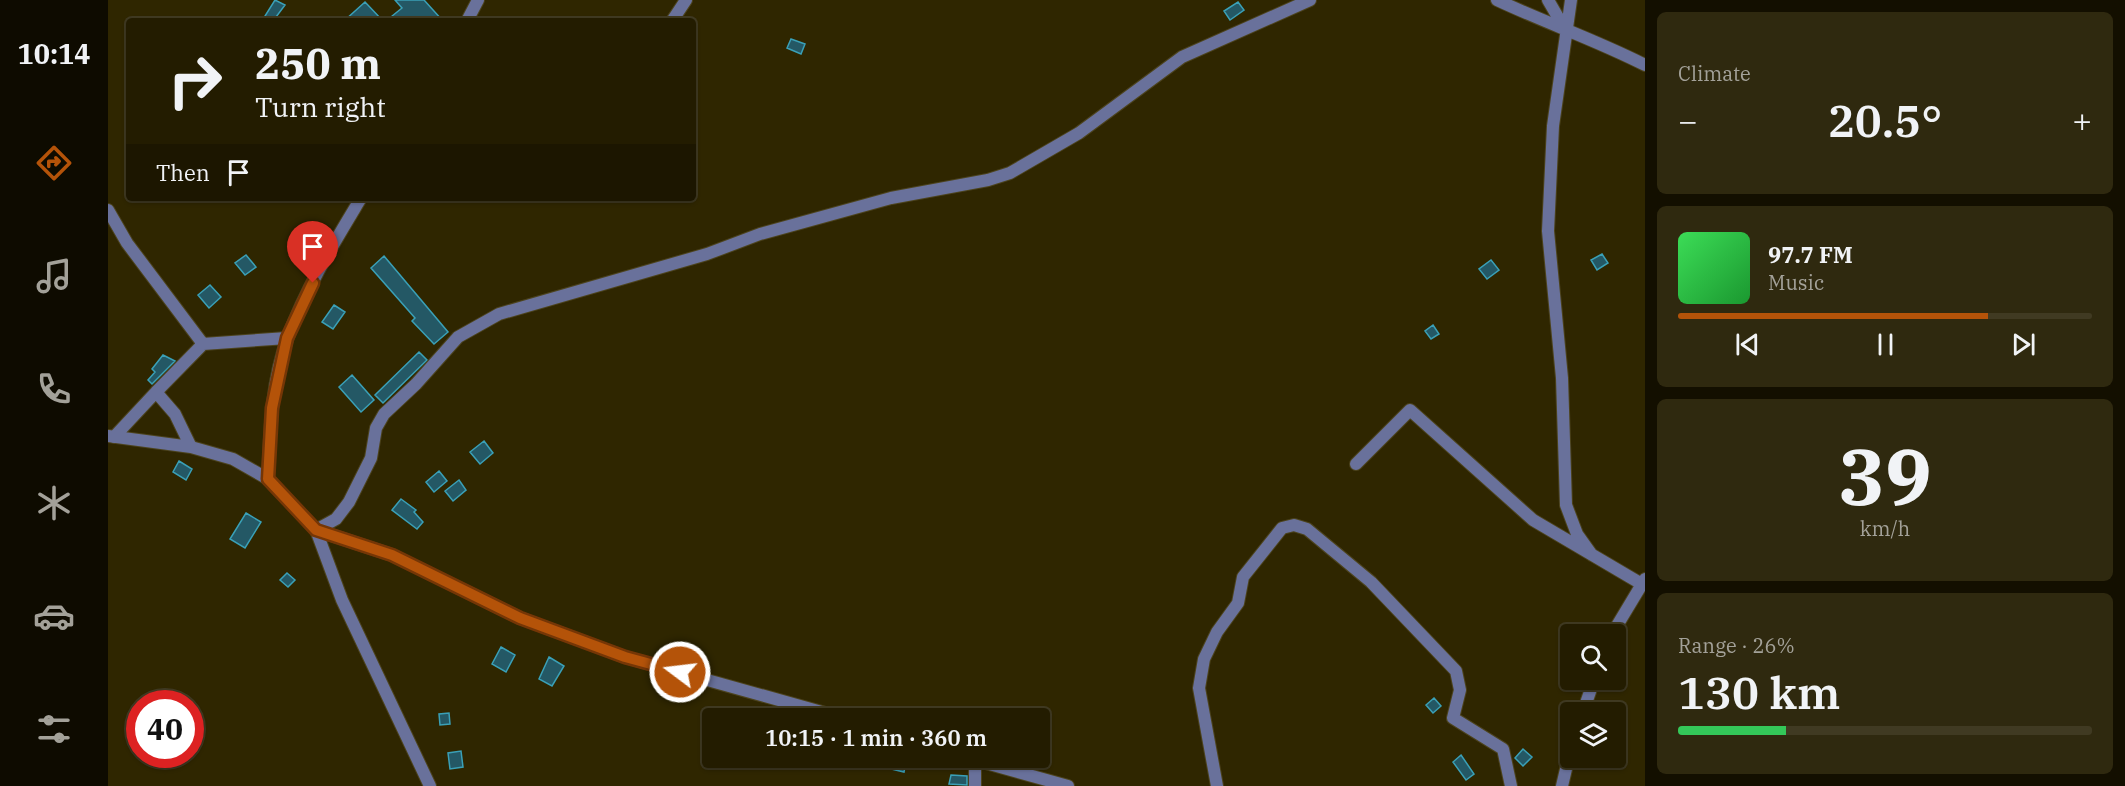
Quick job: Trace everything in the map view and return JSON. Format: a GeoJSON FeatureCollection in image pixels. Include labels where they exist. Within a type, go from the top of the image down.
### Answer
{"type":"FeatureCollection","features":[{"type":"Feature","properties":{"kind":"street"},"geometry":{"type":"LineString","coordinates":[[469,18],[478,0]]}},
{"type":"Feature","properties":{"kind":"street"},"geometry":{"type":"LineString","coordinates":[[674,18],[686,0]]}},
{"type":"Feature","properties":{"kind":"street"},"geometry":{"type":"LineString","coordinates":[[316,530],[336,519],[349,502],[371,458],[376,428],[384,414],[416,384],[458,337],[499,314],[707,254],[760,234],[891,198],[987,180],[1010,173],[1079,133],[1182,57],[1310,0]]}},
{"type":"Feature","properties":{"kind":"street"},"geometry":{"type":"LineString","coordinates":[[1497,0],[1645,64]]}},
{"type":"Feature","properties":{"kind":"street"},"geometry":{"type":"LineString","coordinates":[[1548,0],[1566,31]]}},
{"type":"Feature","properties":{"kind":"street"},"geometry":{"type":"LineString","coordinates":[[1571,0],[1553,126],[1548,231],[1562,378],[1566,505],[1577,534],[1592,555]]}},
{"type":"Feature","properties":{"kind":"street"},"geometry":{"type":"LineString","coordinates":[[268,479],[272,408],[287,338],[331,246],[359,201]]}},
{"type":"Feature","properties":{"kind":"street"},"geometry":{"type":"LineString","coordinates":[[108,210],[127,243],[202,344]]}},
{"type":"Feature","properties":{"kind":"street"},"geometry":{"type":"LineString","coordinates":[[111,437],[202,344],[287,338]]}},
{"type":"Feature","properties":{"kind":"street"},"geometry":{"type":"LineString","coordinates":[[156,392],[175,414],[191,447]]}},
{"type":"Feature","properties":{"kind":"street"},"geometry":{"type":"LineString","coordinates":[[1356,464],[1410,410],[1533,520],[1642,581],[1618,624]]}},
{"type":"Feature","properties":{"kind":"street"},"geometry":{"type":"LineString","coordinates":[[111,437],[191,447],[233,459],[268,479],[316,530],[342,600],[430,786]]}},
{"type":"Feature","properties":{"kind":"street"},"geometry":{"type":"LineString","coordinates":[[1217,786],[1199,688],[1204,659],[1217,632],[1238,603],[1243,577],[1282,528],[1294,525],[1307,529],[1371,582],[1456,671],[1460,690],[1453,718],[1503,749],[1511,786]]}},
{"type":"Feature","properties":{"kind":"street"},"geometry":{"type":"LineString","coordinates":[[316,530],[392,555],[520,618],[625,657],[807,708]]}},
{"type":"Feature","properties":{"kind":"street"},"geometry":{"type":"LineString","coordinates":[[972,768],[975,786]]}},
{"type":"Feature","properties":{"kind":"street"},"geometry":{"type":"LineString","coordinates":[[1006,768],[1068,786]]}},
{"type":"Feature","properties":{"kind":"street"},"geometry":{"type":"LineString","coordinates":[[1562,786],[1566,768]]}},
{"type":"Feature","properties":{"kind":"building"},"geometry":{"type":"Polygon","coordinates":[[[275,0],[285,5],[275,18],[265,16],[275,0]]]}},
{"type":"Feature","properties":{"kind":"building"},"geometry":{"type":"Polygon","coordinates":[[[395,0],[424,0],[440,18],[390,18],[402,8],[395,0]]]}},
{"type":"Feature","properties":{"kind":"building"},"geometry":{"type":"Polygon","coordinates":[[[365,2],[380,18],[347,18],[365,2]]]}},
{"type":"Feature","properties":{"kind":"building"},"geometry":{"type":"Polygon","coordinates":[[[1238,2],[1244,10],[1230,20],[1224,11],[1238,2]]]}},
{"type":"Feature","properties":{"kind":"building"},"geometry":{"type":"Polygon","coordinates":[[[791,39],[805,44],[801,54],[787,48],[791,39]]]}},
{"type":"Feature","properties":{"kind":"building"},"geometry":{"type":"Polygon","coordinates":[[[1602,254],[1608,263],[1597,270],[1591,260],[1602,254]]]}},
{"type":"Feature","properties":{"kind":"building"},"geometry":{"type":"Polygon","coordinates":[[[246,255],[256,267],[245,275],[235,263],[246,255]]]}},
{"type":"Feature","properties":{"kind":"building"},"geometry":{"type":"Polygon","coordinates":[[[384,256],[448,332],[434,344],[412,321],[415,318],[371,268],[384,256]]]}},
{"type":"Feature","properties":{"kind":"building"},"geometry":{"type":"Polygon","coordinates":[[[1491,260],[1499,270],[1487,279],[1479,269],[1491,260]]]}},
{"type":"Feature","properties":{"kind":"building"},"geometry":{"type":"Polygon","coordinates":[[[210,285],[221,297],[209,308],[198,295],[210,285]]]}},
{"type":"Feature","properties":{"kind":"building"},"geometry":{"type":"Polygon","coordinates":[[[334,305],[345,312],[333,329],[322,322],[334,305]]]}},
{"type":"Feature","properties":{"kind":"building"},"geometry":{"type":"Polygon","coordinates":[[[1433,325],[1439,334],[1431,339],[1425,331],[1433,325]]]}},
{"type":"Feature","properties":{"kind":"building"},"geometry":{"type":"Polygon","coordinates":[[[419,352],[427,360],[383,403],[375,395],[419,352]]]}},
{"type":"Feature","properties":{"kind":"building"},"geometry":{"type":"Polygon","coordinates":[[[163,355],[175,361],[152,384],[148,380],[155,372],[152,369],[163,355]]]}},
{"type":"Feature","properties":{"kind":"building"},"geometry":{"type":"Polygon","coordinates":[[[352,375],[374,400],[361,412],[339,387],[352,375]]]}},
{"type":"Feature","properties":{"kind":"building"},"geometry":{"type":"Polygon","coordinates":[[[484,441],[493,453],[480,464],[470,452],[484,441]]]}},
{"type":"Feature","properties":{"kind":"building"},"geometry":{"type":"Polygon","coordinates":[[[179,461],[192,469],[186,480],[173,472],[179,461]]]}},
{"type":"Feature","properties":{"kind":"building"},"geometry":{"type":"Polygon","coordinates":[[[439,471],[447,481],[434,492],[426,482],[439,471]]]}},
{"type":"Feature","properties":{"kind":"building"},"geometry":{"type":"Polygon","coordinates":[[[459,480],[466,490],[453,501],[445,491],[459,480]]]}},
{"type":"Feature","properties":{"kind":"building"},"geometry":{"type":"Polygon","coordinates":[[[401,499],[416,510],[414,512],[423,522],[417,529],[392,510],[401,499]]]}},
{"type":"Feature","properties":{"kind":"building"},"geometry":{"type":"Polygon","coordinates":[[[246,513],[261,522],[245,548],[230,539],[246,513]]]}},
{"type":"Feature","properties":{"kind":"building"},"geometry":{"type":"Polygon","coordinates":[[[287,573],[295,580],[288,587],[280,580],[287,573]]]}},
{"type":"Feature","properties":{"kind":"building"},"geometry":{"type":"Polygon","coordinates":[[[501,647],[515,655],[506,672],[492,664],[501,647]]]}},
{"type":"Feature","properties":{"kind":"building"},"geometry":{"type":"Polygon","coordinates":[[[549,657],[564,666],[552,686],[539,679],[549,657]]]}},
{"type":"Feature","properties":{"kind":"building"},"geometry":{"type":"Polygon","coordinates":[[[1434,698],[1441,706],[1433,713],[1426,705],[1434,698]]]}},
{"type":"Feature","properties":{"kind":"building"},"geometry":{"type":"Polygon","coordinates":[[[449,713],[450,724],[440,725],[439,714],[449,713]]]}},
{"type":"Feature","properties":{"kind":"building"},"geometry":{"type":"Polygon","coordinates":[[[1523,749],[1532,757],[1523,766],[1515,758],[1523,749]]]}},
{"type":"Feature","properties":{"kind":"building"},"geometry":{"type":"Polygon","coordinates":[[[461,751],[463,767],[450,769],[448,753],[461,751]]]}},
{"type":"Feature","properties":{"kind":"building"},"geometry":{"type":"Polygon","coordinates":[[[1461,755],[1474,774],[1466,780],[1453,762],[1461,755]]]}},
{"type":"Feature","properties":{"kind":"building"},"geometry":{"type":"Polygon","coordinates":[[[891,768],[905,768],[904,772],[891,768]]]}},
{"type":"Feature","properties":{"kind":"building"},"geometry":{"type":"Polygon","coordinates":[[[951,775],[967,776],[967,785],[949,784],[951,775]]]}},
{"type":"Feature","properties":{"kind":"route"},"geometry":{"type":"LineString","coordinates":[[313,283],[287,338],[272,408],[268,479],[284,493],[316,530],[392,555],[452,582],[520,618],[625,657],[680,672]]}}]}
